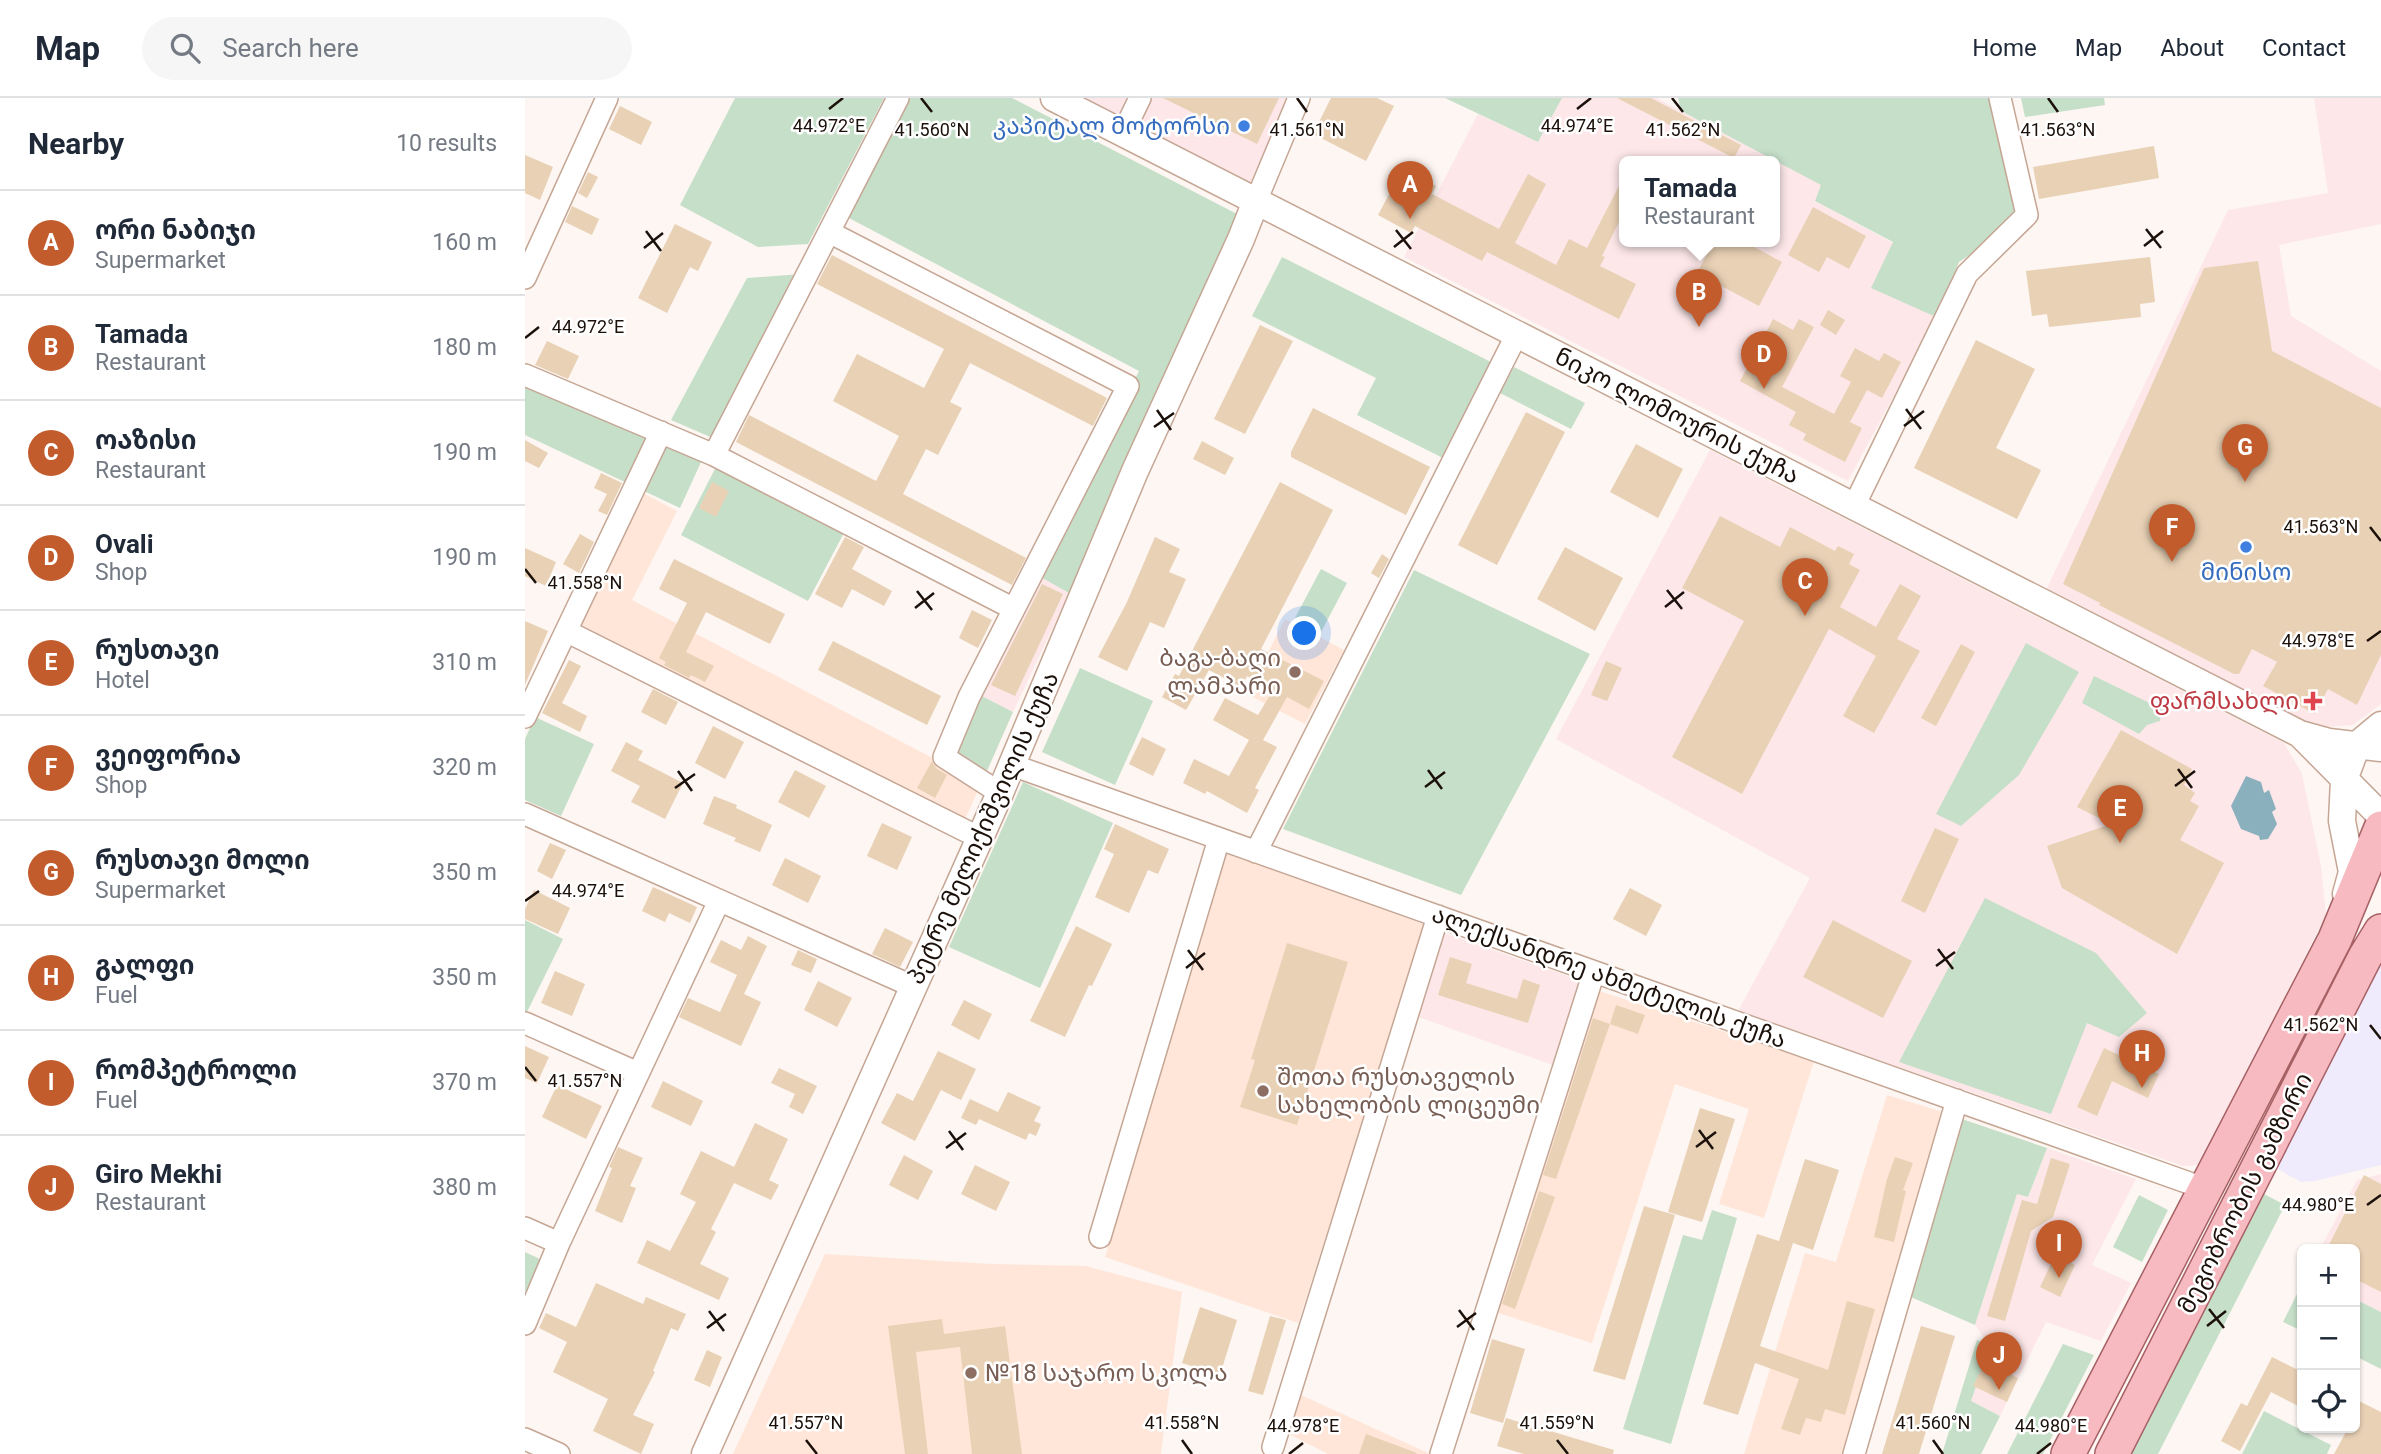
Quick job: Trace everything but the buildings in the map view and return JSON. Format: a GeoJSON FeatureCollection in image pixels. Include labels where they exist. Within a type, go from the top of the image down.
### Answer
{"type":"FeatureCollection","features":[{"type":"Feature","properties":{"kind":"main road","name":"მეგობრობის გამზირი"},"geometry":{"type":"LineString","coordinates":[[2068,1454],[2335,939],[2381,828]]}},
{"type":"Feature","properties":{"kind":"main road","name":"მეგობრობის გამზირი"},"geometry":{"type":"LineString","coordinates":[[2112,1454],[2380,932]]}},
{"type":"Feature","properties":{"kind":"street"},"geometry":{"type":"LineString","coordinates":[[525,278],[607,98]]}},
{"type":"Feature","properties":{"kind":"street"},"geometry":{"type":"LineString","coordinates":[[714,455],[898,98]]}},
{"type":"Feature","properties":{"kind":"street","name":"ნიკო ლომოურის ქუჩა"},"geometry":{"type":"LineString","coordinates":[[1054,98],[2300,734],[2329,742],[2369,747]]}},
{"type":"Feature","properties":{"kind":"street"},"geometry":{"type":"LineString","coordinates":[[1123,133],[1140,98]]}},
{"type":"Feature","properties":{"kind":"street"},"geometry":{"type":"LineString","coordinates":[[1256,201],[1299,98]]}},
{"type":"Feature","properties":{"kind":"street"},"geometry":{"type":"LineString","coordinates":[[1854,506],[1967,274],[2027,215],[2000,98]]}},
{"type":"Feature","properties":{"kind":"street","name":"პეტრე მელიქიშვილის ქუჩა"},"geometry":{"type":"LineString","coordinates":[[705,1454],[1000,793],[1135,471],[1256,201]]}},
{"type":"Feature","properties":{"kind":"street"},"geometry":{"type":"LineString","coordinates":[[829,232],[1128,386],[969,697],[944,757],[1000,793]]}},
{"type":"Feature","properties":{"kind":"street"},"geometry":{"type":"LineString","coordinates":[[1256,852],[1517,334]]}},
{"type":"Feature","properties":{"kind":"street"},"geometry":{"type":"LineString","coordinates":[[525,374],[714,455],[1014,609]]}},
{"type":"Feature","properties":{"kind":"street"},"geometry":{"type":"LineString","coordinates":[[525,718],[661,432]]}},
{"type":"Feature","properties":{"kind":"street"},"geometry":{"type":"LineString","coordinates":[[566,631],[980,838]]}},
{"type":"Feature","properties":{"kind":"street"},"geometry":{"type":"LineString","coordinates":[[2335,939],[2352,872],[2342,821],[2344,780],[2369,747],[2381,725]]}},
{"type":"Feature","properties":{"kind":"street","name":"ნიკო ლომოურის ქუჩა"},"geometry":{"type":"LineString","coordinates":[[2300,734],[2381,816]]}},
{"type":"Feature","properties":{"kind":"street","name":"ალექსანდრე ახმეტელის ქუჩა"},"geometry":{"type":"LineString","coordinates":[[1012,765],[2206,1189]]}},
{"type":"Feature","properties":{"kind":"street"},"geometry":{"type":"LineString","coordinates":[[525,814],[913,987]]}},
{"type":"Feature","properties":{"kind":"street"},"geometry":{"type":"LineString","coordinates":[[1100,1237],[1219,839]]}},
{"type":"Feature","properties":{"kind":"street"},"geometry":{"type":"LineString","coordinates":[[525,1324],[559,1243],[719,901]]}},
{"type":"Feature","properties":{"kind":"street"},"geometry":{"type":"LineString","coordinates":[[1273,1452],[1438,916]]}},
{"type":"Feature","properties":{"kind":"street"},"geometry":{"type":"LineString","coordinates":[[1441,1454],[1594,972]]}},
{"type":"Feature","properties":{"kind":"street"},"geometry":{"type":"LineString","coordinates":[[525,1023],[638,1073]]}},
{"type":"Feature","properties":{"kind":"street"},"geometry":{"type":"LineString","coordinates":[[1854,1454],[1957,1100]]}},
{"type":"Feature","properties":{"kind":"street"},"geometry":{"type":"LineString","coordinates":[[525,1228],[559,1243]]}},
{"type":"Feature","properties":{"kind":"street"},"geometry":{"type":"LineString","coordinates":[[525,1439],[559,1454]]}},
{"type":"Feature","properties":{"kind":"shaded area"},"geometry":{"type":"Polygon","coordinates":[[[1085,98],[1135,98],[1126,119],[1085,98]]]}},
{"type":"Feature","properties":{"kind":"shaded area"},"geometry":{"type":"Polygon","coordinates":[[[1151,98],[1288,98],[1252,183],[1137,126],[1151,98]]]}},
{"type":"Feature","properties":{"kind":"shaded area"},"geometry":{"type":"Polygon","coordinates":[[[1562,98],[1656,98],[1767,156],[1619,156],[1619,247],[1780,247],[1780,163],[1822,185],[1815,201],[1893,243],[1936,317],[1848,481],[1404,257],[1478,114],[1538,142],[1562,98]]]}},
{"type":"Feature","properties":{"kind":"shaded area"},"geometry":{"type":"Polygon","coordinates":[[[2314,98],[2381,98],[2381,224],[2279,245],[2291,316],[2381,371],[2381,704],[2353,725],[2311,728],[2045,592],[2228,210],[2328,193],[2314,98]]]}},
{"type":"Feature","properties":{"kind":"shaded area"},"geometry":{"type":"Polygon","coordinates":[[[1710,450],[2284,743],[2302,774],[2321,866],[2326,915],[2199,1165],[2183,1166],[1738,1011],[1810,878],[1556,739],[1710,450]]]}},
{"type":"Feature","properties":{"kind":"shaded area"},"geometry":{"type":"Polygon","coordinates":[[[643,493],[677,511],[632,600],[961,773],[979,788],[966,817],[949,818],[576,626],[643,493]]]}},
{"type":"Feature","properties":{"kind":"shaded area"},"geometry":{"type":"Polygon","coordinates":[[[1037,575],[1069,593],[1013,712],[974,692],[1037,575]]]}},
{"type":"Feature","properties":{"kind":"shaded area","name":"ბაგა-ბაღი ლამპარი"},"geometry":{"type":"Polygon","coordinates":[[[1285,619],[1344,650],[1305,724],[1247,694],[1285,619]]]}},
{"type":"Feature","properties":{"kind":"shaded area","name":"შოთა რუსთაველის სახელობის ლიცეუმი"},"geometry":{"type":"Polygon","coordinates":[[[1224,852],[1426,925],[1298,1323],[1105,1257],[1224,852]]]}},
{"type":"Feature","properties":{"kind":"shaded area"},"geometry":{"type":"Polygon","coordinates":[[[1439,931],[1579,980],[1555,1066],[1413,1015],[1439,931]]]}},
{"type":"Feature","properties":{"kind":"shaded area"},"geometry":{"type":"Polygon","coordinates":[[[2381,958],[2381,1165],[2301,1182],[2274,1167],[2381,958]]]}},
{"type":"Feature","properties":{"kind":"shaded area"},"geometry":{"type":"Polygon","coordinates":[[[1596,990],[1814,1061],[1764,1218],[1719,1204],[1749,1109],[1675,1084],[1592,1343],[1492,1311],[1596,990]]]}},
{"type":"Feature","properties":{"kind":"shaded area"},"geometry":{"type":"Polygon","coordinates":[[[1887,1095],[1946,1113],[1843,1454],[1744,1454],[1805,1253],[1836,1262],[1887,1095]]]}},
{"type":"Feature","properties":{"kind":"shaded area"},"geometry":{"type":"Polygon","coordinates":[[[2047,1148],[2136,1179],[2092,1265],[2131,1283],[2101,1341],[2046,1322],[2000,1416],[1971,1401],[1990,1346],[1975,1325],[2017,1194],[2028,1197],[2047,1148]]]}},
{"type":"Feature","properties":{"kind":"shaded area"},"geometry":{"type":"Polygon","coordinates":[[[2381,1174],[2381,1312],[2360,1302],[2360,1244],[2323,1244],[2357,1180],[2381,1174]]]}},
{"type":"Feature","properties":{"kind":"shaded area","name":"№18 საჯარო სკოლა"},"geometry":{"type":"Polygon","coordinates":[[[825,1254],[992,1264],[1086,1266],[1182,1292],[1161,1454],[733,1454],[825,1254]]]}},
{"type":"Feature","properties":{"kind":"shaded area"},"geometry":{"type":"Polygon","coordinates":[[[1301,1395],[1428,1454],[1328,1454],[1289,1434],[1301,1395]]]}},
{"type":"Feature","properties":{"kind":"green space"},"geometry":{"type":"Polygon","coordinates":[[[735,98],[884,98],[808,244],[758,247],[680,205],[735,98]]]}},
{"type":"Feature","properties":{"kind":"green space"},"geometry":{"type":"Polygon","coordinates":[[[905,98],[1012,98],[1237,214],[1069,593],[1037,575],[1139,371],[847,217],[905,98]]]}},
{"type":"Feature","properties":{"kind":"green space"},"geometry":{"type":"Polygon","coordinates":[[[1445,98],[1562,98],[1538,142],[1445,98]]]}},
{"type":"Feature","properties":{"kind":"green space"},"geometry":{"type":"Polygon","coordinates":[[[1678,98],[1989,98],[2019,214],[1992,240],[1959,262],[1936,317],[1871,288],[1893,242],[1815,201],[1821,185],[1780,163],[1780,156],[1766,156],[1681,111],[1678,98]]]}},
{"type":"Feature","properties":{"kind":"green space"},"geometry":{"type":"Polygon","coordinates":[[[2021,98],[2104,98],[2105,105],[2025,117],[2021,98]]]}},
{"type":"Feature","properties":{"kind":"green space"},"geometry":{"type":"Polygon","coordinates":[[[1282,257],[1491,362],[1443,458],[1357,415],[1376,378],[1252,316],[1282,257]]]}},
{"type":"Feature","properties":{"kind":"green space"},"geometry":{"type":"Polygon","coordinates":[[[801,274],[715,439],[671,420],[747,278],[801,274]]]}},
{"type":"Feature","properties":{"kind":"green space"},"geometry":{"type":"Polygon","coordinates":[[[1514,367],[1585,403],[1571,429],[1500,393],[1514,367]]]}},
{"type":"Feature","properties":{"kind":"green space"},"geometry":{"type":"Polygon","coordinates":[[[525,377],[702,460],[680,508],[525,435],[525,377]]]}},
{"type":"Feature","properties":{"kind":"green space"},"geometry":{"type":"Polygon","coordinates":[[[718,463],[846,529],[808,601],[681,535],[718,463]]]}},
{"type":"Feature","properties":{"kind":"green space"},"geometry":{"type":"Polygon","coordinates":[[[1321,569],[1347,583],[1321,632],[1295,618],[1321,569]]]}},
{"type":"Feature","properties":{"kind":"green space"},"geometry":{"type":"Polygon","coordinates":[[[1414,570],[1590,654],[1461,895],[1283,829],[1414,570]]]}},
{"type":"Feature","properties":{"kind":"green space"},"geometry":{"type":"Polygon","coordinates":[[[2026,643],[2079,672],[2019,775],[1961,826],[1936,814],[2026,643]]]}},
{"type":"Feature","properties":{"kind":"green space"},"geometry":{"type":"Polygon","coordinates":[[[1080,668],[1153,701],[1115,785],[1042,752],[1080,668]]]}},
{"type":"Feature","properties":{"kind":"green space"},"geometry":{"type":"Polygon","coordinates":[[[2094,676],[2162,709],[2160,721],[2147,725],[2139,734],[2082,703],[2094,676]]]}},
{"type":"Feature","properties":{"kind":"green space"},"geometry":{"type":"Polygon","coordinates":[[[974,692],[1013,712],[987,771],[949,750],[974,692]]]}},
{"type":"Feature","properties":{"kind":"green space"},"geometry":{"type":"Polygon","coordinates":[[[535,717],[594,744],[561,816],[525,800],[525,739],[535,717]]]}},
{"type":"Feature","properties":{"kind":"green space"},"geometry":{"type":"Polygon","coordinates":[[[1023,782],[1113,823],[1040,988],[949,947],[1023,782]]]}},
{"type":"Feature","properties":{"kind":"green space"},"geometry":{"type":"Polygon","coordinates":[[[1985,898],[2096,953],[2147,1013],[2119,1037],[2087,1023],[2051,1114],[1899,1062],[1985,898]]]}},
{"type":"Feature","properties":{"kind":"green space"},"geometry":{"type":"Polygon","coordinates":[[[525,920],[563,939],[525,1016],[525,920]]]}},
{"type":"Feature","properties":{"kind":"green space"},"geometry":{"type":"Polygon","coordinates":[[[1956,1117],[2047,1148],[2028,1197],[2017,1194],[1975,1325],[1904,1294],[1956,1117]]]}},
{"type":"Feature","properties":{"kind":"green space"},"geometry":{"type":"Polygon","coordinates":[[[2264,1194],[2285,1205],[2158,1454],[2131,1454],[2264,1194]]]}},
{"type":"Feature","properties":{"kind":"green space"},"geometry":{"type":"Polygon","coordinates":[[[2139,1195],[2168,1210],[2142,1262],[2113,1247],[2139,1195]]]}},
{"type":"Feature","properties":{"kind":"green space"},"geometry":{"type":"Polygon","coordinates":[[[1712,1210],[1737,1218],[1671,1444],[1623,1429],[1683,1235],[1702,1240],[1712,1210]]]}},
{"type":"Feature","properties":{"kind":"green space"},"geometry":{"type":"Polygon","coordinates":[[[525,1252],[544,1261],[525,1303],[525,1252]]]}},
{"type":"Feature","properties":{"kind":"green space"},"geometry":{"type":"Polygon","coordinates":[[[2297,1294],[2297,1329],[2283,1322],[2297,1294]]]}},
{"type":"Feature","properties":{"kind":"green space"},"geometry":{"type":"Polygon","coordinates":[[[2360,1302],[2381,1312],[2381,1369],[2360,1358],[2360,1302]]]}},
{"type":"Feature","properties":{"kind":"green space"},"geometry":{"type":"Polygon","coordinates":[[[1977,1340],[1990,1346],[1971,1401],[2000,1416],[1981,1454],[1942,1454],[1977,1340]]]}},
{"type":"Feature","properties":{"kind":"green space"},"geometry":{"type":"Polygon","coordinates":[[[2063,1344],[2094,1355],[2043,1454],[2007,1454],[2063,1344]]]}},
{"type":"Feature","properties":{"kind":"green space"},"geometry":{"type":"Polygon","coordinates":[[[2264,1411],[2297,1428],[2297,1433],[2307,1433],[2331,1445],[2327,1454],[2242,1454],[2264,1411]]]}},
{"type":"Feature","properties":{"kind":"water"},"geometry":{"type":"Polygon","coordinates":[[[2246,776],[2261,782],[2264,793],[2269,790],[2276,809],[2272,812],[2277,824],[2268,839],[2260,840],[2259,836],[2241,829],[2231,806],[2246,776]]]}},
{"type":"Feature","properties":{"kind":"place","name":"კაპიტალ მოტორსი"},"geometry":{"type":"Point","coordinates":[1244,126]}},
{"type":"Feature","properties":{"kind":"place","name":"ორი ნაბიჯი"},"geometry":{"type":"Point","coordinates":[1410,219]}},
{"type":"Feature","properties":{"kind":"place","name":"Tamada"},"geometry":{"type":"Point","coordinates":[1699,327]}},
{"type":"Feature","properties":{"kind":"place","name":"Ovali"},"geometry":{"type":"Point","coordinates":[1764,389]}},
{"type":"Feature","properties":{"kind":"place","name":"რუსთავი მოლი"},"geometry":{"type":"Point","coordinates":[2245,482]}},
{"type":"Feature","properties":{"kind":"place","name":"მინისო"},"geometry":{"type":"Point","coordinates":[2246,547]}},
{"type":"Feature","properties":{"kind":"place","name":"ვეიფორია"},"geometry":{"type":"Point","coordinates":[2172,562]}},
{"type":"Feature","properties":{"kind":"place","name":"ოაზისი"},"geometry":{"type":"Point","coordinates":[1805,616]}},
{"type":"Feature","properties":{"kind":"place","name":"ბაგა-ბაღი ლამპარი"},"geometry":{"type":"Point","coordinates":[1295,672]}},
{"type":"Feature","properties":{"kind":"place","name":"ფარმსახლი"},"geometry":{"type":"Point","coordinates":[2313,701]}},
{"type":"Feature","properties":{"kind":"place","name":"რუსთავი"},"geometry":{"type":"Point","coordinates":[2120,843]}},
{"type":"Feature","properties":{"kind":"place","name":"გალფი"},"geometry":{"type":"Point","coordinates":[2142,1088]}},
{"type":"Feature","properties":{"kind":"place","name":"შოთა რუსთაველის სახელობის ლიცეუმი"},"geometry":{"type":"Point","coordinates":[1263,1091]}},
{"type":"Feature","properties":{"kind":"place","name":"რომპეტროლი"},"geometry":{"type":"Point","coordinates":[2059,1278]}},
{"type":"Feature","properties":{"kind":"place","name":"№18 საჯარო სკოლა"},"geometry":{"type":"Point","coordinates":[971,1373]}},
{"type":"Feature","properties":{"kind":"place","name":"Giro Mekhi"},"geometry":{"type":"Point","coordinates":[1999,1390]}}]}
